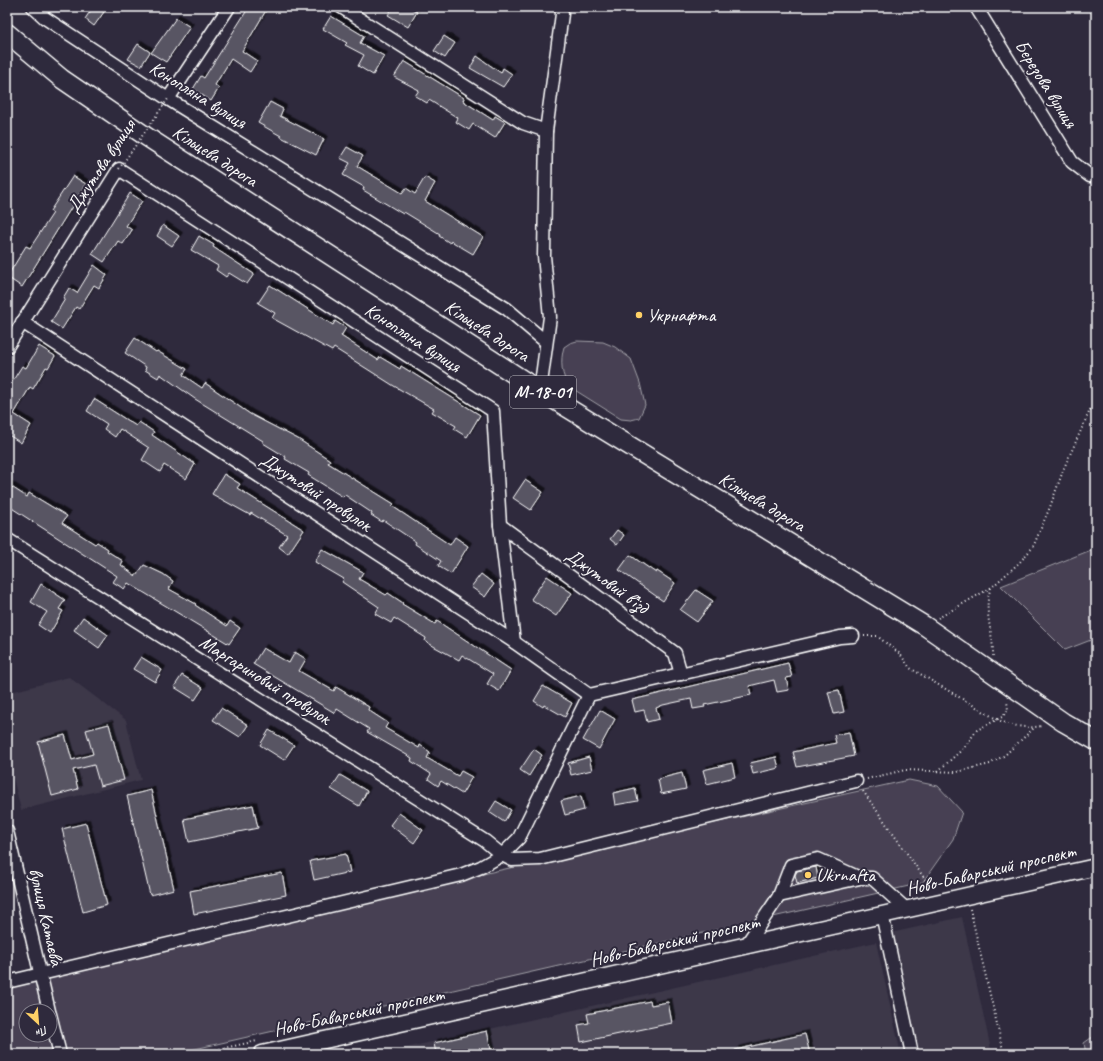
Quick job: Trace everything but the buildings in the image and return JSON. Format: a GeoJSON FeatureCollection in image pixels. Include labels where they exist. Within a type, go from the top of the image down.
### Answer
{"type":"FeatureCollection","features":[{"type":"Feature","properties":{"kind":"highway","name":"Кільцева дорога"},"geometry":{"type":"LineString","coordinates":[[7,33],[62,79],[144,135],[540,391],[925,626],[1063,722],[1096,741]]}},
{"type":"Feature","properties":{"kind":"main road","name":"Ново-Баварський проспект"},"geometry":{"type":"LineString","coordinates":[[262,1054],[1096,867]]}},
{"type":"Feature","properties":{"kind":"street","name":"Конопляна вулиця"},"geometry":{"type":"LineString","coordinates":[[33,7],[45,18],[168,99],[507,309],[546,342]]}},
{"type":"Feature","properties":{"kind":"street"},"geometry":{"type":"LineString","coordinates":[[168,99],[229,7]]}},
{"type":"Feature","properties":{"kind":"street"},"geometry":{"type":"LineString","coordinates":[[341,7],[523,123],[546,132]]}},
{"type":"Feature","properties":{"kind":"street"},"geometry":{"type":"LineString","coordinates":[[540,391],[550,317],[544,256],[546,132],[562,14],[561,7]]}},
{"type":"Feature","properties":{"kind":"street","name":"Березова вулиця"},"geometry":{"type":"LineString","coordinates":[[976,7],[1072,162],[1093,176]]}},
{"type":"Feature","properties":{"kind":"street","name":"Конопляна вулиця"},"geometry":{"type":"LineString","coordinates":[[119,169],[493,411],[500,525],[514,642]]}},
{"type":"Feature","properties":{"kind":"street","name":"Джутова вулиця"},"geometry":{"type":"LineString","coordinates":[[7,347],[119,169]]}},
{"type":"Feature","properties":{"kind":"street","name":"Джутовий провулок"},"geometry":{"type":"LineString","coordinates":[[22,322],[514,642],[589,695]]}},
{"type":"Feature","properties":{"kind":"street","name":"Джутовий в’їзд"},"geometry":{"type":"LineString","coordinates":[[500,525],[675,653],[681,674]]}},
{"type":"Feature","properties":{"kind":"street","name":"Маргариновий провулок"},"geometry":{"type":"LineString","coordinates":[[7,539],[485,841],[502,854]]}},
{"type":"Feature","properties":{"kind":"street"},"geometry":{"type":"LineString","coordinates":[[7,982],[461,875],[480,867],[502,854],[519,838],[589,695],[840,637],[854,636]]}},
{"type":"Feature","properties":{"kind":"street"},"geometry":{"type":"LineString","coordinates":[[502,854],[512,860],[540,859],[856,781]]}},
{"type":"Feature","properties":{"kind":"street","name":"вулиця Катаєва"},"geometry":{"type":"LineString","coordinates":[[7,831],[48,1003]]}},
{"type":"Feature","properties":{"kind":"street"},"geometry":{"type":"LineString","coordinates":[[746,945],[779,896],[791,864],[818,859],[860,878]]}},
{"type":"Feature","properties":{"kind":"street"},"geometry":{"type":"LineString","coordinates":[[779,896],[860,878],[872,878],[906,909]]}},
{"type":"Feature","properties":{"kind":"street"},"geometry":{"type":"LineString","coordinates":[[882,914],[912,1054]]}},
{"type":"Feature","properties":{"kind":"street","name":"вулиця Катаєва"},"geometry":{"type":"LineString","coordinates":[[57,1043],[60,1054]]}},
{"type":"Feature","properties":{"kind":"path","name":"Джутова вулиця"},"geometry":{"type":"LineString","coordinates":[[119,169],[168,99]]}},
{"type":"Feature","properties":{"kind":"path"},"geometry":{"type":"LineString","coordinates":[[925,626],[992,587],[1019,563],[1033,547],[1050,507],[1064,468],[1096,397]]}},
{"type":"Feature","properties":{"kind":"path"},"geometry":{"type":"LineString","coordinates":[[992,587],[989,593],[988,614],[994,645],[993,672]]}},
{"type":"Feature","properties":{"kind":"path"},"geometry":{"type":"LineString","coordinates":[[854,636],[877,636],[895,649],[910,668],[998,720],[1010,725],[1034,728],[1063,722]]}},
{"type":"Feature","properties":{"kind":"path"},"geometry":{"type":"LineString","coordinates":[[937,771],[964,748],[977,730],[998,720],[1008,710],[1006,696]]}},
{"type":"Feature","properties":{"kind":"path"},"geometry":{"type":"LineString","coordinates":[[932,889],[856,781],[905,770],[957,772],[990,764],[1005,755],[1034,728]]}},
{"type":"Feature","properties":{"kind":"path"},"geometry":{"type":"LineString","coordinates":[[966,895],[1004,1054]]}},
{"type":"Feature","properties":{"kind":"shaded area"},"geometry":{"type":"Polygon","coordinates":[[[577,341],[603,342],[615,347],[631,359],[640,383],[645,405],[639,418],[631,420],[621,419],[570,387],[567,383],[562,368],[563,352],[564,347],[577,341]]]}},
{"type":"Feature","properties":{"kind":"shaded area"},"geometry":{"type":"Polygon","coordinates":[[[1096,548],[1096,638],[1065,650],[1001,586],[1096,548]]]}},
{"type":"Feature","properties":{"kind":"shaded area"},"geometry":{"type":"Polygon","coordinates":[[[69,677],[126,720],[141,780],[21,810],[7,754],[7,693],[69,677]]]}},
{"type":"Feature","properties":{"kind":"shaded area"},"geometry":{"type":"Polygon","coordinates":[[[909,780],[938,786],[962,812],[953,839],[922,883],[173,1054],[7,1054],[7,988],[496,871],[909,780]]]}},
{"type":"Feature","properties":{"kind":"shaded area"},"geometry":{"type":"Polygon","coordinates":[[[962,917],[992,1054],[919,1054],[891,933],[962,917]]]}},
{"type":"Feature","properties":{"kind":"shaded area"},"geometry":{"type":"Polygon","coordinates":[[[876,942],[901,1054],[378,1054],[876,942]]]}},
{"type":"Feature","properties":{"kind":"shaded area"},"geometry":{"type":"Polygon","coordinates":[[[1096,1037],[1096,1054],[1086,1054],[1084,1043],[1091,1038],[1096,1037]]]}},
{"type":"Feature","properties":{"kind":"place","name":"Укрнафта"},"geometry":{"type":"Point","coordinates":[639,315]}},
{"type":"Feature","properties":{"kind":"place","name":"Ukrnafta"},"geometry":{"type":"Point","coordinates":[808,875]}}]}
